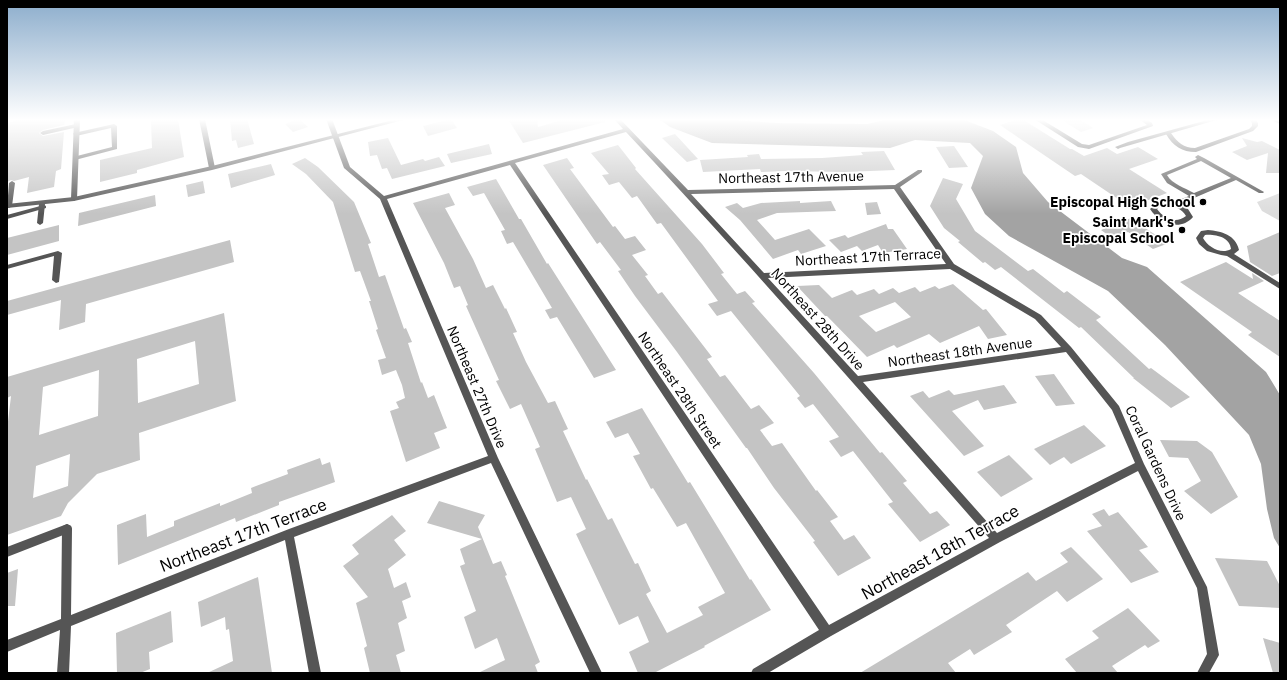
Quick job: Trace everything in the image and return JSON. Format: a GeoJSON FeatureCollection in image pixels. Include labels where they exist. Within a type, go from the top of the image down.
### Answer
{"type":"FeatureCollection","features":[{"type":"Feature","properties":{"kind":"street"},"geometry":{"type":"LineString","coordinates":[[74,199],[75,151]]}},
{"type":"Feature","properties":{"kind":"street"},"geometry":{"type":"LineString","coordinates":[[75,158],[104,151]]}},
{"type":"Feature","properties":{"kind":"street"},"geometry":{"type":"LineString","coordinates":[[208,151],[212,168]]}},
{"type":"Feature","properties":{"kind":"street"},"geometry":{"type":"LineString","coordinates":[[7,217],[42,206],[212,168],[279,151]]}},
{"type":"Feature","properties":{"kind":"street","name":"Northeast 27th Drive"},"geometry":{"type":"LineString","coordinates":[[341,151],[347,168],[383,198],[492,458],[596,673]]}},
{"type":"Feature","properties":{"kind":"street"},"geometry":{"type":"LineString","coordinates":[[383,198],[552,151]]}},
{"type":"Feature","properties":{"kind":"street","name":"Northeast 28th Drive"},"geometry":{"type":"LineString","coordinates":[[647,151],[856,380],[996,539]]}},
{"type":"Feature","properties":{"kind":"street"},"geometry":{"type":"LineString","coordinates":[[1190,151],[1261,192]]}},
{"type":"Feature","properties":{"kind":"street"},"geometry":{"type":"LineString","coordinates":[[1194,196],[1170,182],[1164,175],[1166,172],[1202,159]]}},
{"type":"Feature","properties":{"kind":"street","name":"Northeast 28th Street"},"geometry":{"type":"LineString","coordinates":[[511,162],[827,632]]}},
{"type":"Feature","properties":{"kind":"street"},"geometry":{"type":"LineString","coordinates":[[896,187],[920,171]]}},
{"type":"Feature","properties":{"kind":"street"},"geometry":{"type":"LineString","coordinates":[[1175,204],[1188,212],[1190,217],[1181,223],[1170,222],[1158,215],[1153,209],[1161,204],[1175,204],[1236,178]]}},
{"type":"Feature","properties":{"kind":"street"},"geometry":{"type":"LineString","coordinates":[[12,182],[8,206],[42,206]]}},
{"type":"Feature","properties":{"kind":"street","name":"Northeast 17th Avenue"},"geometry":{"type":"LineString","coordinates":[[686,192],[896,187]]}},
{"type":"Feature","properties":{"kind":"street","name":"Coral Gardens Drive"},"geometry":{"type":"LineString","coordinates":[[896,187],[951,266],[1038,317],[1068,349],[1116,408],[1140,465],[1202,587],[1213,655],[1203,673]]}},
{"type":"Feature","properties":{"kind":"street"},"geometry":{"type":"LineString","coordinates":[[40,223],[42,206]]}},
{"type":"Feature","properties":{"kind":"street"},"geometry":{"type":"LineString","coordinates":[[1228,253],[1235,250],[1235,247],[1230,240],[1213,233],[1200,235],[1200,241],[1207,247],[1218,252],[1228,253],[1280,286]]}},
{"type":"Feature","properties":{"kind":"street"},"geometry":{"type":"LineString","coordinates":[[7,267],[58,253],[56,280]]}},
{"type":"Feature","properties":{"kind":"street","name":"Northeast 17th Terrace"},"geometry":{"type":"LineString","coordinates":[[762,276],[951,266]]}},
{"type":"Feature","properties":{"kind":"street","name":"Northeast 18th Avenue"},"geometry":{"type":"LineString","coordinates":[[856,380],[1068,349]]}},
{"type":"Feature","properties":{"kind":"street","name":"Northeast 17th Terrace"},"geometry":{"type":"LineString","coordinates":[[7,646],[289,534],[492,458]]}},
{"type":"Feature","properties":{"kind":"street","name":"Northeast 18th Terrace"},"geometry":{"type":"LineString","coordinates":[[757,673],[827,632],[996,539],[1140,465]]}},
{"type":"Feature","properties":{"kind":"street"},"geometry":{"type":"LineString","coordinates":[[7,552],[66,529],[66,622],[63,673]]}},
{"type":"Feature","properties":{"kind":"street"},"geometry":{"type":"LineString","coordinates":[[289,534],[315,673]]}},
{"type":"Feature","properties":{"kind":"shaded area"},"geometry":{"type":"Polygon","coordinates":[[[978,151],[1017,151],[1023,173],[1048,202],[1122,258],[1147,267],[1266,372],[1280,395],[1280,548],[1274,538],[1267,509],[1261,464],[1249,435],[1165,345],[1108,291],[1009,236],[985,214],[971,188],[983,156],[978,151]]]}},
{"type":"Feature","properties":{"kind":"shaded area"},"geometry":{"type":"Polygon","coordinates":[[[1280,193],[1280,221],[1262,211],[1257,202],[1280,193]]]}},
{"type":"Feature","properties":{"kind":"building"},"geometry":{"type":"Polygon","coordinates":[[[7,151],[62,151],[61,169],[56,171],[54,187],[27,193],[29,177],[7,182],[7,151]]]}},
{"type":"Feature","properties":{"kind":"building"},"geometry":{"type":"Polygon","coordinates":[[[140,151],[183,151],[184,157],[137,170],[137,173],[100,182],[100,160],[140,151]]]}},
{"type":"Feature","properties":{"kind":"building"},"geometry":{"type":"Polygon","coordinates":[[[369,151],[394,151],[401,165],[423,159],[425,161],[439,157],[445,166],[392,179],[387,168],[382,169],[377,155],[370,156],[369,151]]]}},
{"type":"Feature","properties":{"kind":"building"},"geometry":{"type":"Polygon","coordinates":[[[461,151],[491,151],[492,154],[451,163],[447,154],[461,151]]]}},
{"type":"Feature","properties":{"kind":"building"},"geometry":{"type":"Polygon","coordinates":[[[599,151],[622,151],[636,168],[635,169],[702,244],[724,273],[721,274],[737,294],[745,291],[755,302],[752,303],[814,373],[880,453],[882,452],[907,481],[903,483],[930,514],[937,511],[950,525],[920,542],[888,504],[893,502],[853,451],[841,457],[829,441],[839,437],[813,404],[805,408],[797,398],[800,396],[731,311],[717,316],[708,304],[718,301],[661,223],[657,224],[637,196],[632,198],[619,182],[609,185],[602,175],[609,174],[591,153],[599,151]]]}},
{"type":"Feature","properties":{"kind":"building"},"geometry":{"type":"Polygon","coordinates":[[[675,151],[690,151],[698,159],[687,162],[675,151]]]}},
{"type":"Feature","properties":{"kind":"building"},"geometry":{"type":"Polygon","coordinates":[[[884,151],[895,170],[845,172],[761,172],[760,169],[703,172],[700,160],[748,157],[747,155],[759,154],[761,159],[822,158],[863,155],[861,152],[884,151]]]}},
{"type":"Feature","properties":{"kind":"building"},"geometry":{"type":"Polygon","coordinates":[[[938,151],[957,151],[968,167],[949,168],[938,151]]]}},
{"type":"Feature","properties":{"kind":"building"},"geometry":{"type":"Polygon","coordinates":[[[1038,151],[1075,151],[1084,156],[1099,151],[1112,151],[1117,154],[1127,151],[1144,151],[1158,159],[1129,169],[1167,193],[1130,207],[1081,174],[1075,176],[1038,151]]]}},
{"type":"Feature","properties":{"kind":"building"},"geometry":{"type":"Polygon","coordinates":[[[1280,151],[1280,173],[1266,173],[1268,153],[1247,160],[1232,152],[1280,151]]]}},
{"type":"Feature","properties":{"kind":"building"},"geometry":{"type":"Polygon","coordinates":[[[305,158],[318,167],[354,202],[371,243],[368,244],[379,277],[385,275],[404,329],[406,328],[412,342],[408,343],[421,383],[422,382],[428,398],[434,395],[447,428],[434,433],[440,448],[406,462],[390,411],[399,408],[396,402],[405,398],[402,385],[396,370],[382,375],[378,360],[386,358],[376,330],[378,329],[369,301],[371,301],[360,271],[355,272],[333,202],[306,174],[292,164],[305,158]]]}},
{"type":"Feature","properties":{"kind":"building"},"geometry":{"type":"Polygon","coordinates":[[[567,158],[574,168],[570,169],[613,227],[615,226],[625,239],[635,236],[646,250],[632,255],[648,275],[645,276],[658,294],[662,292],[712,357],[707,359],[720,377],[725,375],[751,409],[759,405],[774,423],[760,430],[772,446],[782,443],[816,491],[817,490],[838,517],[830,521],[844,540],[854,535],[871,558],[838,576],[813,542],[815,541],[774,488],[747,448],[635,296],[618,271],[621,270],[600,242],[597,244],[543,165],[567,158]]]}},
{"type":"Feature","properties":{"kind":"building"},"geometry":{"type":"Polygon","coordinates":[[[271,164],[275,175],[231,188],[228,174],[271,164]]]}},
{"type":"Feature","properties":{"kind":"building"},"geometry":{"type":"Polygon","coordinates":[[[943,178],[963,184],[956,199],[975,231],[1028,271],[1033,269],[1064,293],[1067,291],[1101,317],[1096,320],[1149,369],[1151,368],[1190,397],[1171,408],[1133,378],[1081,327],[1079,328],[1001,267],[995,270],[985,262],[983,263],[958,242],[960,241],[944,228],[930,206],[943,178]]]}},
{"type":"Feature","properties":{"kind":"building"},"geometry":{"type":"Polygon","coordinates":[[[496,179],[547,264],[548,263],[616,370],[594,378],[557,317],[550,319],[545,310],[552,308],[513,242],[507,244],[501,231],[505,230],[484,193],[473,196],[467,187],[496,179]]]}},
{"type":"Feature","properties":{"kind":"building"},"geometry":{"type":"Polygon","coordinates":[[[203,181],[205,193],[188,197],[186,185],[203,181]]]}},
{"type":"Feature","properties":{"kind":"building"},"geometry":{"type":"Polygon","coordinates":[[[449,193],[455,205],[445,208],[473,259],[486,288],[493,285],[505,309],[506,308],[517,332],[513,333],[526,362],[548,403],[555,401],[568,429],[563,431],[586,480],[587,479],[608,520],[612,518],[635,564],[638,563],[651,591],[646,594],[667,633],[703,615],[698,607],[725,593],[686,523],[677,527],[653,488],[651,489],[633,456],[640,454],[628,433],[615,438],[606,422],[642,408],[688,483],[690,482],[750,580],[751,579],[771,610],[704,646],[705,647],[654,673],[638,673],[629,652],[649,642],[638,616],[619,625],[576,534],[586,529],[571,497],[557,502],[535,449],[540,447],[521,404],[510,409],[496,381],[499,380],[466,306],[468,305],[460,286],[454,288],[444,263],[413,203],[449,193]]]}},
{"type":"Feature","properties":{"kind":"building"},"geometry":{"type":"Polygon","coordinates":[[[155,195],[156,206],[78,226],[79,213],[155,195]]]}},
{"type":"Feature","properties":{"kind":"building"},"geometry":{"type":"Polygon","coordinates":[[[800,201],[800,203],[831,201],[836,211],[777,213],[757,220],[775,240],[809,229],[826,246],[801,254],[798,250],[773,259],[740,220],[725,207],[737,203],[743,208],[761,203],[800,201]]]}},
{"type":"Feature","properties":{"kind":"building"},"geometry":{"type":"Polygon","coordinates":[[[877,202],[881,214],[867,215],[865,203],[877,202]]]}},
{"type":"Feature","properties":{"kind":"building"},"geometry":{"type":"Polygon","coordinates":[[[1131,218],[1169,243],[1153,249],[1128,232],[1112,238],[1101,230],[1131,218]]]}},
{"type":"Feature","properties":{"kind":"building"},"geometry":{"type":"Polygon","coordinates":[[[886,224],[888,229],[893,229],[907,249],[883,253],[878,245],[862,251],[857,246],[841,252],[829,240],[845,235],[848,238],[886,224]]]}},
{"type":"Feature","properties":{"kind":"building"},"geometry":{"type":"Polygon","coordinates":[[[59,225],[59,241],[7,255],[7,238],[59,225]]]}},
{"type":"Feature","properties":{"kind":"building"},"geometry":{"type":"Polygon","coordinates":[[[1280,232],[1280,273],[1272,276],[1250,262],[1247,246],[1280,232]]]}},
{"type":"Feature","properties":{"kind":"building"},"geometry":{"type":"Polygon","coordinates":[[[230,240],[234,262],[86,304],[85,322],[59,330],[61,300],[7,315],[7,301],[230,240]]]}},
{"type":"Feature","properties":{"kind":"building"},"geometry":{"type":"Polygon","coordinates":[[[1226,262],[1253,279],[1252,273],[1264,281],[1238,293],[1280,321],[1280,357],[1248,335],[1252,332],[1180,282],[1226,262]]]}},
{"type":"Feature","properties":{"kind":"building"},"geometry":{"type":"Polygon","coordinates":[[[953,284],[983,310],[986,309],[1007,335],[988,339],[979,326],[940,343],[929,334],[897,348],[894,345],[867,357],[797,286],[819,285],[832,298],[852,290],[857,295],[874,289],[879,294],[893,288],[899,293],[915,287],[920,292],[935,286],[939,289],[953,284]],[[895,302],[859,316],[876,332],[911,317],[895,302]]]}},
{"type":"Feature","properties":{"kind":"building"},"geometry":{"type":"Polygon","coordinates":[[[224,313],[236,401],[139,433],[140,460],[97,474],[68,503],[61,516],[7,535],[7,430],[11,396],[7,398],[7,377],[224,313]],[[195,341],[137,359],[138,403],[199,384],[195,341]],[[99,370],[43,387],[39,435],[98,416],[99,370]],[[70,454],[36,466],[33,498],[68,486],[70,454]]]}},
{"type":"Feature","properties":{"kind":"building"},"geometry":{"type":"Polygon","coordinates":[[[1054,374],[1075,404],[1056,406],[1035,376],[1054,374]]]}},
{"type":"Feature","properties":{"kind":"building"},"geometry":{"type":"Polygon","coordinates":[[[1004,385],[1017,403],[984,410],[978,400],[952,411],[984,446],[964,456],[910,396],[923,391],[929,398],[949,390],[954,395],[1004,385]]]}},
{"type":"Feature","properties":{"kind":"building"},"geometry":{"type":"Polygon","coordinates":[[[1084,425],[1106,446],[1071,464],[1064,457],[1050,465],[1034,449],[1084,425]]]}},
{"type":"Feature","properties":{"kind":"building"},"geometry":{"type":"Polygon","coordinates":[[[1160,440],[1197,441],[1212,452],[1238,497],[1211,514],[1184,491],[1201,481],[1188,458],[1169,457],[1160,440]]]}},
{"type":"Feature","properties":{"kind":"building"},"geometry":{"type":"Polygon","coordinates":[[[1009,455],[1033,479],[1001,497],[977,472],[1009,455]]]}},
{"type":"Feature","properties":{"kind":"building"},"geometry":{"type":"Polygon","coordinates":[[[320,458],[322,465],[330,462],[335,482],[279,502],[279,505],[236,522],[235,518],[118,565],[117,525],[146,514],[147,537],[174,526],[174,521],[220,503],[220,506],[252,493],[251,488],[288,474],[287,470],[320,458]]]}},
{"type":"Feature","properties":{"kind":"building"},"geometry":{"type":"Polygon","coordinates":[[[439,501],[485,515],[478,527],[493,564],[501,561],[507,575],[505,576],[540,662],[535,665],[538,673],[478,673],[505,660],[497,638],[475,649],[464,617],[476,611],[460,566],[465,564],[460,549],[482,539],[427,523],[439,501]]]}},
{"type":"Feature","properties":{"kind":"building"},"geometry":{"type":"Polygon","coordinates":[[[1104,509],[1109,516],[1118,512],[1148,547],[1139,550],[1159,572],[1131,583],[1087,531],[1102,526],[1092,514],[1104,509]]]}},
{"type":"Feature","properties":{"kind":"building"},"geometry":{"type":"Polygon","coordinates":[[[392,515],[406,531],[394,540],[406,555],[388,569],[394,588],[406,582],[411,597],[402,601],[407,618],[398,623],[405,651],[396,655],[401,673],[370,673],[364,648],[367,646],[356,603],[368,597],[343,566],[359,554],[352,545],[392,515]]]}},
{"type":"Feature","properties":{"kind":"building"},"geometry":{"type":"Polygon","coordinates":[[[1071,547],[1103,579],[1067,602],[1057,591],[1006,625],[1012,632],[974,655],[970,649],[948,663],[956,673],[860,673],[1028,572],[1036,581],[1068,562],[1060,553],[1071,547]]]}},
{"type":"Feature","properties":{"kind":"building"},"geometry":{"type":"Polygon","coordinates":[[[1215,558],[1267,561],[1280,586],[1280,608],[1239,606],[1215,558]]]}},
{"type":"Feature","properties":{"kind":"building"},"geometry":{"type":"Polygon","coordinates":[[[18,569],[15,606],[7,606],[7,573],[18,569]]]}},
{"type":"Feature","properties":{"kind":"building"},"geometry":{"type":"Polygon","coordinates":[[[258,577],[272,673],[207,673],[233,661],[229,629],[226,630],[225,617],[201,627],[198,602],[258,577]]]}},
{"type":"Feature","properties":{"kind":"building"},"geometry":{"type":"Polygon","coordinates":[[[1128,608],[1160,641],[1148,648],[1145,645],[1112,666],[1118,673],[1077,673],[1065,659],[1099,638],[1092,631],[1128,608]]]}},
{"type":"Feature","properties":{"kind":"building"},"geometry":{"type":"Polygon","coordinates":[[[171,611],[173,642],[149,652],[150,669],[140,673],[117,673],[116,633],[171,611]]]}},
{"type":"Feature","properties":{"kind":"building"},"geometry":{"type":"Polygon","coordinates":[[[1263,638],[1280,643],[1280,673],[1273,673],[1263,638]]]}},
{"type":"Feature","properties":{"kind":"place","name":"Episcopal High School"},"geometry":{"type":"Point","coordinates":[1203,202]}},
{"type":"Feature","properties":{"kind":"place","name":"Saint Mark's Episcopal School"},"geometry":{"type":"Point","coordinates":[1182,230]}}]}
